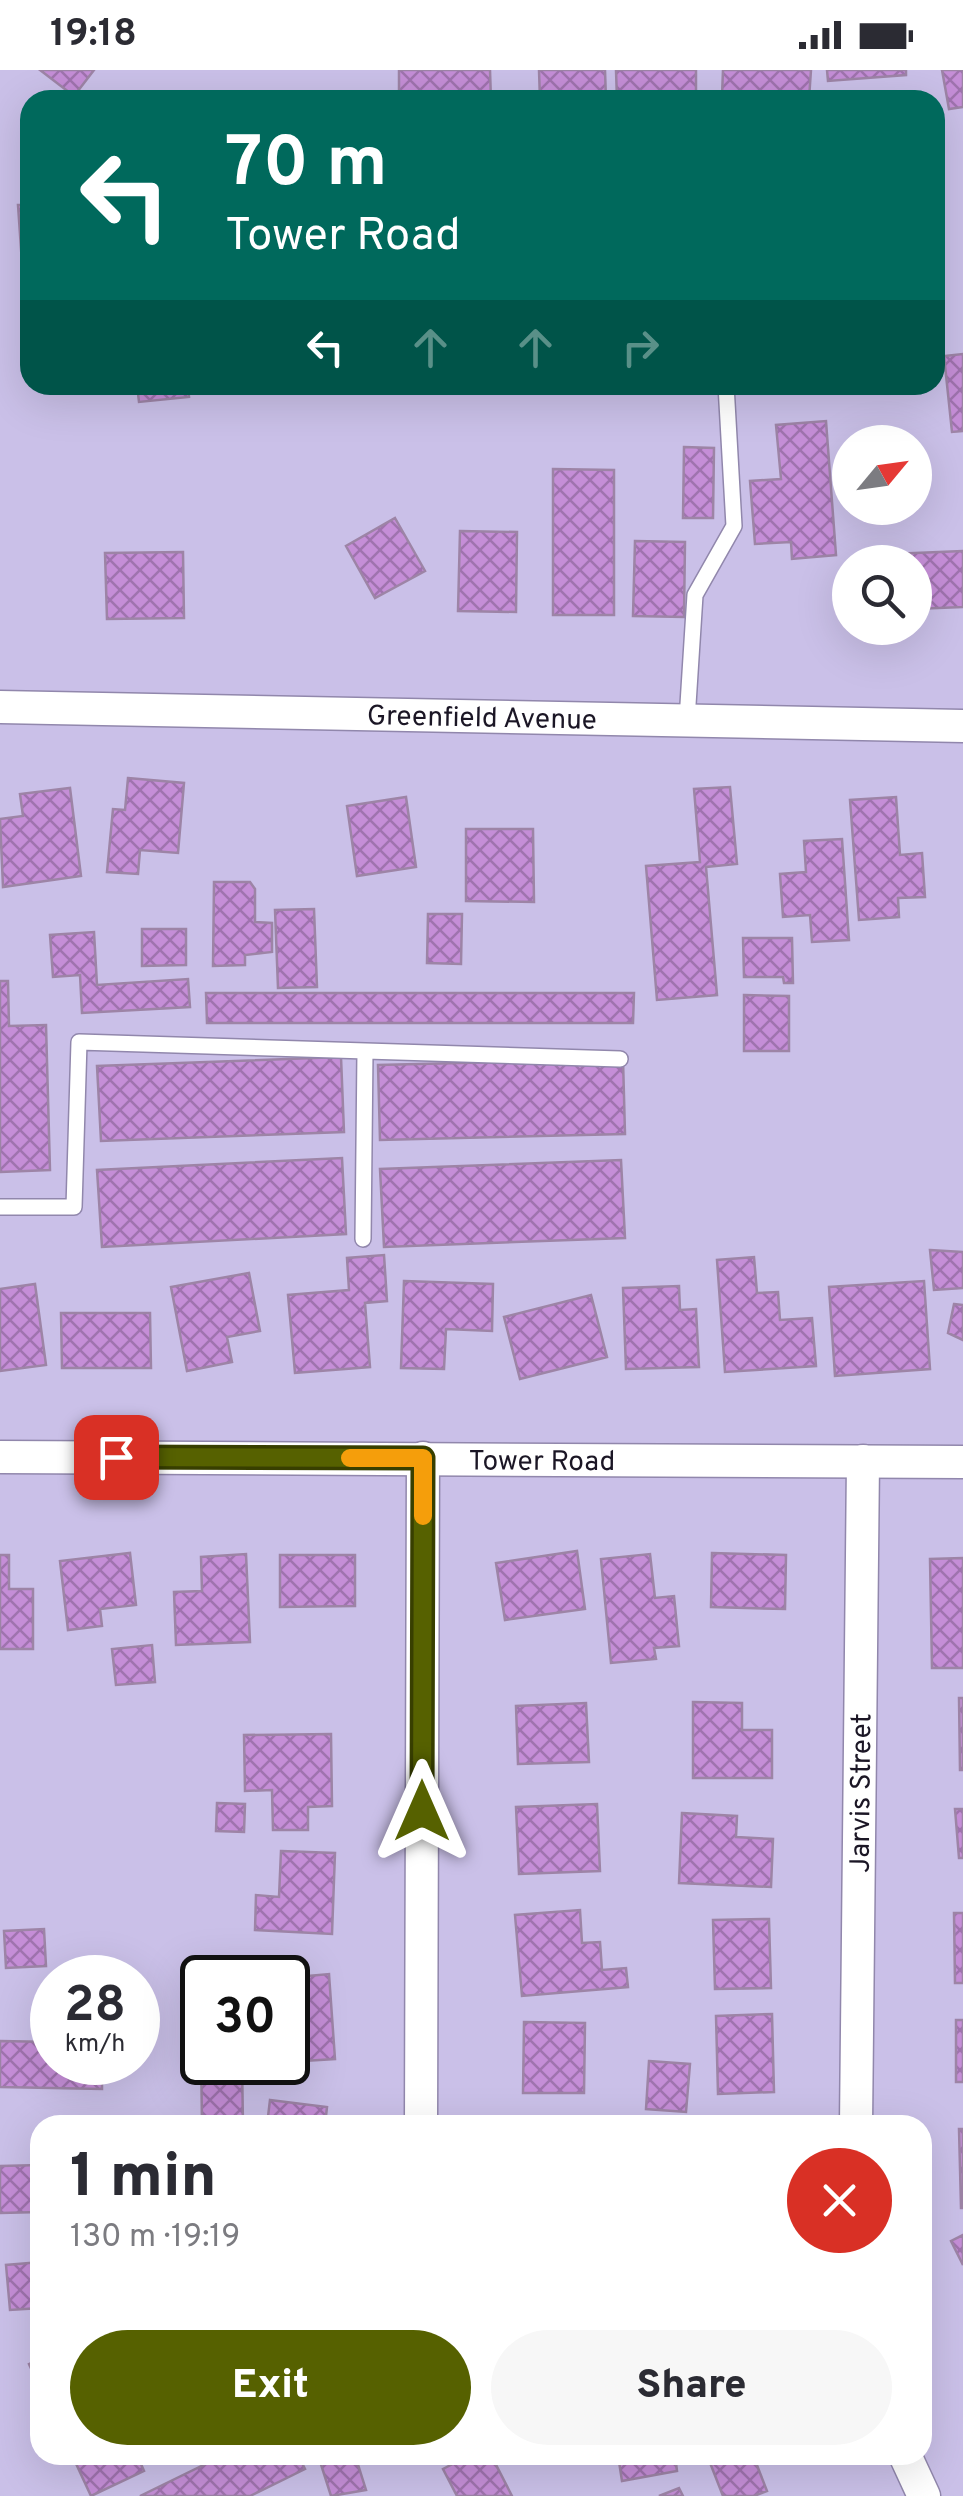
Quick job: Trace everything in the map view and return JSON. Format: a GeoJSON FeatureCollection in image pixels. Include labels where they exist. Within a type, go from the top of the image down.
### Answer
{"type":"FeatureCollection","features":[{"type":"Feature","properties":{"kind":"street","name":"Greenfield Avenue"},"geometry":{"type":"LineString","coordinates":[[0,707],[963,726]]}},
{"type":"Feature","properties":{"kind":"street","name":"Tower Road"},"geometry":{"type":"LineString","coordinates":[[0,1457],[963,1462]]}},
{"type":"Feature","properties":{"kind":"street"},"geometry":{"type":"LineString","coordinates":[[420,2115],[423,1458]]}},
{"type":"Feature","properties":{"kind":"street","name":"Jarvis Street"},"geometry":{"type":"LineString","coordinates":[[856,2115],[863,1461]]}},
{"type":"Feature","properties":{"kind":"street"},"geometry":{"type":"LineString","coordinates":[[910,2465],[924,2496]]}},
{"type":"Feature","properties":{"kind":"lane"},"geometry":{"type":"LineString","coordinates":[[687,720],[695,595],[734,526],[727,395]]}},
{"type":"Feature","properties":{"kind":"lane"},"geometry":{"type":"LineString","coordinates":[[0,1207],[74,1207],[79,1042],[620,1058]]}},
{"type":"Feature","properties":{"kind":"lane"},"geometry":{"type":"LineString","coordinates":[[363,1239],[365,1051]]}},
{"type":"Feature","properties":{"kind":"building"},"geometry":{"type":"Polygon","coordinates":[[[40,70],[94,70],[79,90],[66,90],[40,70]]]}},
{"type":"Feature","properties":{"kind":"building"},"geometry":{"type":"Polygon","coordinates":[[[399,70],[490,70],[491,90],[399,90],[399,70]]]}},
{"type":"Feature","properties":{"kind":"building"},"geometry":{"type":"Polygon","coordinates":[[[539,70],[605,70],[606,90],[540,90],[539,70]]]}},
{"type":"Feature","properties":{"kind":"building"},"geometry":{"type":"Polygon","coordinates":[[[616,70],[696,70],[696,90],[617,90],[616,70]]]}},
{"type":"Feature","properties":{"kind":"building"},"geometry":{"type":"Polygon","coordinates":[[[723,70],[811,70],[810,90],[722,90],[723,70]]]}},
{"type":"Feature","properties":{"kind":"building"},"geometry":{"type":"Polygon","coordinates":[[[827,70],[906,70],[906,75],[828,81],[827,70]]]}},
{"type":"Feature","properties":{"kind":"building"},"geometry":{"type":"Polygon","coordinates":[[[942,70],[963,70],[963,107],[949,109],[942,70]]]}},
{"type":"Feature","properties":{"kind":"building"},"geometry":{"type":"Polygon","coordinates":[[[963,354],[963,431],[952,432],[945,356],[963,354]]]}},
{"type":"Feature","properties":{"kind":"building"},"geometry":{"type":"Polygon","coordinates":[[[138,395],[189,395],[189,397],[139,402],[138,395]]]}},
{"type":"Feature","properties":{"kind":"building"},"geometry":{"type":"Polygon","coordinates":[[[826,421],[835,545],[832,545],[832,555],[792,559],[791,542],[755,544],[750,481],[781,479],[776,425],[826,421]]]}},
{"type":"Feature","properties":{"kind":"building"},"geometry":{"type":"Polygon","coordinates":[[[684,447],[714,448],[713,518],[683,518],[684,447]]]}},
{"type":"Feature","properties":{"kind":"building"},"geometry":{"type":"Polygon","coordinates":[[[553,469],[614,470],[614,615],[553,615],[553,469]]]}},
{"type":"Feature","properties":{"kind":"building"},"geometry":{"type":"Polygon","coordinates":[[[395,518],[425,571],[375,598],[346,546],[395,518]]]}},
{"type":"Feature","properties":{"kind":"building"},"geometry":{"type":"Polygon","coordinates":[[[460,531],[517,532],[516,612],[458,611],[460,531]]]}},
{"type":"Feature","properties":{"kind":"building"},"geometry":{"type":"Polygon","coordinates":[[[635,541],[685,542],[684,617],[633,616],[635,541]]]}},
{"type":"Feature","properties":{"kind":"building"},"geometry":{"type":"Polygon","coordinates":[[[963,551],[963,607],[932,608],[932,552],[963,551]]]}},
{"type":"Feature","properties":{"kind":"building"},"geometry":{"type":"Polygon","coordinates":[[[183,552],[184,618],[107,619],[105,553],[183,552]]]}},
{"type":"Feature","properties":{"kind":"building"},"geometry":{"type":"Polygon","coordinates":[[[128,778],[184,783],[178,853],[140,850],[138,874],[107,872],[113,809],[125,810],[128,778]]]}},
{"type":"Feature","properties":{"kind":"building"},"geometry":{"type":"Polygon","coordinates":[[[730,787],[737,864],[706,867],[717,995],[657,1000],[646,866],[700,862],[694,789],[730,787]]]}},
{"type":"Feature","properties":{"kind":"building"},"geometry":{"type":"Polygon","coordinates":[[[70,788],[81,876],[3,887],[0,819],[23,816],[20,794],[70,788]]]}},
{"type":"Feature","properties":{"kind":"building"},"geometry":{"type":"Polygon","coordinates":[[[406,797],[416,867],[357,876],[347,806],[406,797]]]}},
{"type":"Feature","properties":{"kind":"building"},"geometry":{"type":"Polygon","coordinates":[[[896,797],[900,855],[922,853],[925,897],[898,898],[899,917],[859,920],[850,800],[896,797]]]}},
{"type":"Feature","properties":{"kind":"building"},"geometry":{"type":"Polygon","coordinates":[[[466,829],[533,829],[534,902],[466,901],[466,829]]]}},
{"type":"Feature","properties":{"kind":"building"},"geometry":{"type":"Polygon","coordinates":[[[842,839],[849,940],[812,942],[810,915],[783,917],[780,874],[806,872],[804,841],[842,839]]]}},
{"type":"Feature","properties":{"kind":"building"},"geometry":{"type":"Polygon","coordinates":[[[214,882],[250,882],[255,889],[255,922],[272,923],[272,952],[245,955],[245,965],[213,966],[214,882]]]}},
{"type":"Feature","properties":{"kind":"building"},"geometry":{"type":"Polygon","coordinates":[[[314,909],[317,987],[278,988],[275,910],[314,909]]]}},
{"type":"Feature","properties":{"kind":"building"},"geometry":{"type":"Polygon","coordinates":[[[428,914],[462,914],[461,964],[427,963],[428,914]]]}},
{"type":"Feature","properties":{"kind":"building"},"geometry":{"type":"Polygon","coordinates":[[[142,929],[186,929],[186,965],[142,966],[142,929]]]}},
{"type":"Feature","properties":{"kind":"building"},"geometry":{"type":"Polygon","coordinates":[[[94,932],[97,985],[188,979],[190,1007],[82,1013],[80,975],[53,977],[50,935],[94,932]]]}},
{"type":"Feature","properties":{"kind":"building"},"geometry":{"type":"Polygon","coordinates":[[[743,938],[792,938],[793,983],[784,983],[783,977],[744,977],[743,938]]]}},
{"type":"Feature","properties":{"kind":"building"},"geometry":{"type":"Polygon","coordinates":[[[0,981],[8,981],[9,1026],[46,1025],[50,1170],[0,1172],[0,981]]]}},
{"type":"Feature","properties":{"kind":"building"},"geometry":{"type":"Polygon","coordinates":[[[206,993],[634,993],[633,1023],[207,1023],[206,993]]]}},
{"type":"Feature","properties":{"kind":"building"},"geometry":{"type":"Polygon","coordinates":[[[744,995],[789,996],[789,1051],[744,1051],[744,995]]]}},
{"type":"Feature","properties":{"kind":"building"},"geometry":{"type":"Polygon","coordinates":[[[341,1057],[344,1132],[101,1141],[97,1066],[341,1057]]]}},
{"type":"Feature","properties":{"kind":"building"},"geometry":{"type":"Polygon","coordinates":[[[623,1059],[625,1134],[380,1140],[378,1065],[623,1059]]]}},
{"type":"Feature","properties":{"kind":"building"},"geometry":{"type":"Polygon","coordinates":[[[342,1158],[346,1234],[102,1247],[97,1170],[342,1158]]]}},
{"type":"Feature","properties":{"kind":"building"},"geometry":{"type":"Polygon","coordinates":[[[621,1160],[625,1238],[384,1247],[380,1169],[621,1160]]]}},
{"type":"Feature","properties":{"kind":"building"},"geometry":{"type":"Polygon","coordinates":[[[930,1250],[963,1252],[963,1288],[934,1290],[930,1250]]]}},
{"type":"Feature","properties":{"kind":"building"},"geometry":{"type":"Polygon","coordinates":[[[384,1255],[387,1301],[365,1303],[370,1367],[295,1373],[288,1295],[349,1290],[347,1258],[384,1255]]]}},
{"type":"Feature","properties":{"kind":"building"},"geometry":{"type":"Polygon","coordinates":[[[754,1257],[757,1293],[778,1292],[780,1320],[812,1318],[816,1366],[725,1372],[717,1260],[754,1257]]]}},
{"type":"Feature","properties":{"kind":"building"},"geometry":{"type":"Polygon","coordinates":[[[249,1273],[260,1331],[227,1337],[232,1362],[187,1371],[171,1287],[249,1273]]]}},
{"type":"Feature","properties":{"kind":"building"},"geometry":{"type":"Polygon","coordinates":[[[404,1281],[493,1284],[492,1331],[446,1329],[444,1369],[401,1368],[404,1281]]]}},
{"type":"Feature","properties":{"kind":"building"},"geometry":{"type":"Polygon","coordinates":[[[924,1281],[930,1369],[835,1376],[829,1287],[924,1281]]]}},
{"type":"Feature","properties":{"kind":"building"},"geometry":{"type":"Polygon","coordinates":[[[35,1284],[46,1365],[0,1371],[0,1289],[35,1284]]]}},
{"type":"Feature","properties":{"kind":"building"},"geometry":{"type":"Polygon","coordinates":[[[679,1286],[680,1310],[696,1309],[699,1367],[626,1369],[623,1288],[679,1286]]]}},
{"type":"Feature","properties":{"kind":"building"},"geometry":{"type":"Polygon","coordinates":[[[591,1295],[607,1357],[520,1379],[504,1317],[591,1295]]]}},
{"type":"Feature","properties":{"kind":"building"},"geometry":{"type":"Polygon","coordinates":[[[954,1304],[963,1305],[963,1340],[948,1333],[954,1304]]]}},
{"type":"Feature","properties":{"kind":"building"},"geometry":{"type":"Polygon","coordinates":[[[61,1313],[150,1313],[151,1368],[62,1368],[61,1313]]]}},
{"type":"Feature","properties":{"kind":"building"},"geometry":{"type":"Polygon","coordinates":[[[577,1551],[585,1609],[505,1620],[496,1563],[577,1551]]]}},
{"type":"Feature","properties":{"kind":"building"},"geometry":{"type":"Polygon","coordinates":[[[130,1553],[136,1605],[100,1609],[102,1626],[68,1630],[60,1561],[130,1553]]]}},
{"type":"Feature","properties":{"kind":"building"},"geometry":{"type":"Polygon","coordinates":[[[712,1553],[786,1555],[785,1609],[711,1607],[712,1553]]]}},
{"type":"Feature","properties":{"kind":"building"},"geometry":{"type":"Polygon","coordinates":[[[246,1554],[250,1642],[176,1645],[174,1592],[202,1591],[201,1557],[246,1554]]]}},
{"type":"Feature","properties":{"kind":"building"},"geometry":{"type":"Polygon","coordinates":[[[650,1554],[655,1598],[674,1596],[679,1646],[654,1648],[656,1659],[611,1663],[601,1559],[650,1554]]]}},
{"type":"Feature","properties":{"kind":"building"},"geometry":{"type":"Polygon","coordinates":[[[0,1555],[9,1555],[9,1589],[33,1589],[33,1649],[0,1649],[0,1555]]]}},
{"type":"Feature","properties":{"kind":"building"},"geometry":{"type":"Polygon","coordinates":[[[280,1555],[355,1555],[355,1606],[280,1607],[280,1555]]]}},
{"type":"Feature","properties":{"kind":"building"},"geometry":{"type":"Polygon","coordinates":[[[963,1558],[963,1668],[932,1668],[930,1559],[963,1558]]]}},
{"type":"Feature","properties":{"kind":"building"},"geometry":{"type":"Polygon","coordinates":[[[152,1645],[155,1682],[116,1685],[112,1649],[152,1645]]]}},
{"type":"Feature","properties":{"kind":"building"},"geometry":{"type":"Polygon","coordinates":[[[959,1698],[963,1698],[963,1770],[960,1770],[959,1698]]]}},
{"type":"Feature","properties":{"kind":"building"},"geometry":{"type":"Polygon","coordinates":[[[693,1702],[742,1703],[742,1730],[772,1730],[772,1778],[693,1778],[693,1702]]]}},
{"type":"Feature","properties":{"kind":"building"},"geometry":{"type":"Polygon","coordinates":[[[586,1703],[589,1762],[518,1764],[516,1706],[586,1703]]]}},
{"type":"Feature","properties":{"kind":"building"},"geometry":{"type":"Polygon","coordinates":[[[331,1734],[332,1806],[308,1807],[308,1830],[273,1830],[272,1790],[245,1791],[244,1735],[331,1734]]]}},
{"type":"Feature","properties":{"kind":"building"},"geometry":{"type":"Polygon","coordinates":[[[217,1803],[245,1804],[244,1832],[216,1831],[217,1803]]]}},
{"type":"Feature","properties":{"kind":"building"},"geometry":{"type":"Polygon","coordinates":[[[597,1804],[600,1871],[519,1874],[516,1807],[597,1804]]]}},
{"type":"Feature","properties":{"kind":"building"},"geometry":{"type":"Polygon","coordinates":[[[955,1809],[963,1809],[963,1858],[959,1858],[955,1809]]]}},
{"type":"Feature","properties":{"kind":"building"},"geometry":{"type":"Polygon","coordinates":[[[682,1813],[737,1816],[736,1837],[773,1839],[771,1887],[679,1883],[682,1813]]]}},
{"type":"Feature","properties":{"kind":"building"},"geometry":{"type":"Polygon","coordinates":[[[281,1851],[335,1853],[332,1934],[255,1930],[256,1895],[279,1897],[281,1851]]]}},
{"type":"Feature","properties":{"kind":"building"},"geometry":{"type":"Polygon","coordinates":[[[580,1910],[582,1943],[600,1942],[602,1970],[626,1968],[628,1987],[522,1996],[515,1915],[580,1910]]]}},
{"type":"Feature","properties":{"kind":"building"},"geometry":{"type":"Polygon","coordinates":[[[954,1913],[963,1913],[963,1983],[955,1983],[954,1913]]]}},
{"type":"Feature","properties":{"kind":"building"},"geometry":{"type":"Polygon","coordinates":[[[769,1919],[771,1988],[715,1989],[713,1920],[769,1919]]]}},
{"type":"Feature","properties":{"kind":"building"},"geometry":{"type":"Polygon","coordinates":[[[44,1929],[45,1955],[30,1955],[30,1967],[6,1968],[4,1931],[44,1929]]]}},
{"type":"Feature","properties":{"kind":"building"},"geometry":{"type":"Polygon","coordinates":[[[329,1974],[335,2059],[310,2061],[310,1976],[329,1974]]]}},
{"type":"Feature","properties":{"kind":"building"},"geometry":{"type":"Polygon","coordinates":[[[772,2014],[774,2092],[718,2094],[716,2016],[772,2014]]]}},
{"type":"Feature","properties":{"kind":"building"},"geometry":{"type":"Polygon","coordinates":[[[956,2020],[963,2020],[963,2082],[956,2082],[956,2020]]]}},
{"type":"Feature","properties":{"kind":"building"},"geometry":{"type":"Polygon","coordinates":[[[524,2022],[585,2023],[584,2093],[523,2093],[524,2022]]]}},
{"type":"Feature","properties":{"kind":"building"},"geometry":{"type":"Polygon","coordinates":[[[0,2041],[30,2042],[30,2085],[102,2085],[102,2089],[0,2087],[0,2041]]]}},
{"type":"Feature","properties":{"kind":"building"},"geometry":{"type":"Polygon","coordinates":[[[649,2061],[690,2064],[686,2112],[646,2109],[649,2061]]]}},
{"type":"Feature","properties":{"kind":"building"},"geometry":{"type":"Polygon","coordinates":[[[201,2085],[242,2085],[243,2115],[202,2115],[201,2085]]]}},
{"type":"Feature","properties":{"kind":"building"},"geometry":{"type":"Polygon","coordinates":[[[270,2100],[327,2107],[326,2115],[268,2115],[270,2100]]]}},
{"type":"Feature","properties":{"kind":"building"},"geometry":{"type":"Polygon","coordinates":[[[959,2129],[963,2129],[963,2208],[961,2208],[959,2129]]]}},
{"type":"Feature","properties":{"kind":"building"},"geometry":{"type":"Polygon","coordinates":[[[30,2165],[30,2212],[0,2213],[0,2166],[30,2165]]]}},
{"type":"Feature","properties":{"kind":"building"},"geometry":{"type":"Polygon","coordinates":[[[963,2235],[963,2265],[951,2241],[963,2235]]]}},
{"type":"Feature","properties":{"kind":"building"},"geometry":{"type":"Polygon","coordinates":[[[30,2263],[30,2309],[10,2310],[6,2265],[30,2263]]]}},
{"type":"Feature","properties":{"kind":"building"},"geometry":{"type":"Polygon","coordinates":[[[77,2465],[141,2465],[144,2471],[91,2496],[77,2465]]]}},
{"type":"Feature","properties":{"kind":"building"},"geometry":{"type":"Polygon","coordinates":[[[204,2465],[303,2465],[305,2469],[250,2496],[140,2496],[204,2465]]]}},
{"type":"Feature","properties":{"kind":"building"},"geometry":{"type":"Polygon","coordinates":[[[321,2465],[358,2465],[366,2490],[331,2496],[321,2465]]]}},
{"type":"Feature","properties":{"kind":"building"},"geometry":{"type":"Polygon","coordinates":[[[451,2465],[496,2465],[512,2496],[457,2496],[443,2469],[451,2465]]]}},
{"type":"Feature","properties":{"kind":"building"},"geometry":{"type":"Polygon","coordinates":[[[620,2465],[676,2465],[677,2471],[622,2481],[620,2465]]]}},
{"type":"Feature","properties":{"kind":"building"},"geometry":{"type":"Polygon","coordinates":[[[711,2465],[757,2465],[767,2491],[754,2496],[723,2496],[711,2465]]]}},
{"type":"Feature","properties":{"kind":"building"},"geometry":{"type":"Polygon","coordinates":[[[679,2488],[683,2496],[659,2496],[679,2488]]]}},
{"type":"Feature","properties":{"kind":"slow traffic"},"geometry":{"type":"LineString","coordinates":[[350,1458],[423,1458],[423,1516]]}},
{"type":"Feature","properties":{"kind":"route"},"geometry":{"type":"LineString","coordinates":[[116,1457],[423,1458],[422,1811]]}}]}
